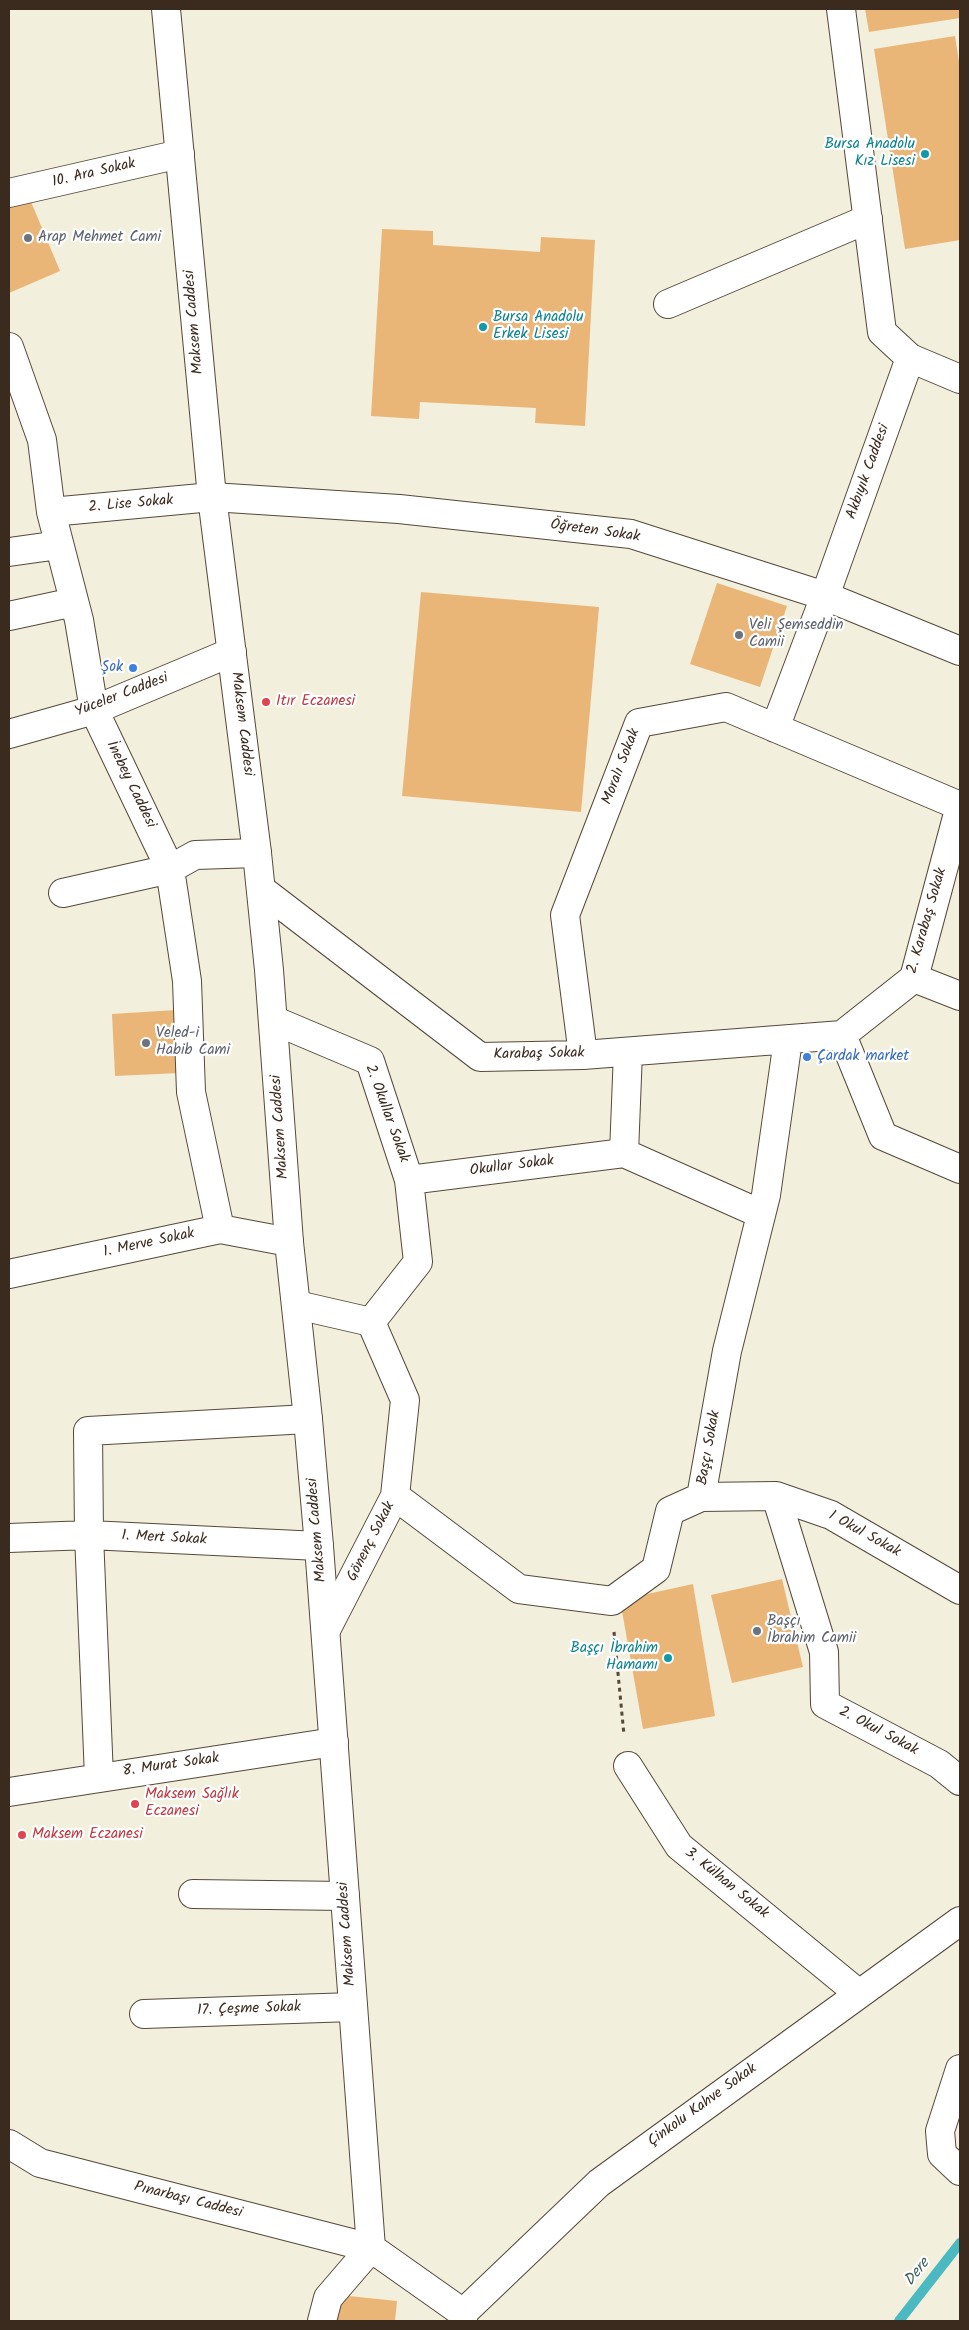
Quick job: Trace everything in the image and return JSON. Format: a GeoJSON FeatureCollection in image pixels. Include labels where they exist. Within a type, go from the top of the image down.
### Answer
{"type":"FeatureCollection","features":[{"type":"Feature","properties":{"kind":"street","name":"Maksem Caddesi"},"geometry":{"type":"LineString","coordinates":[[166,9],[212,497],[262,890],[289,1242],[308,1419],[326,1630],[371,2248]]}},
{"type":"Feature","properties":{"kind":"street"},"geometry":{"type":"LineString","coordinates":[[841,9],[882,332],[910,358],[960,379]]}},
{"type":"Feature","properties":{"kind":"street","name":"10. Ara Sokak"},"geometry":{"type":"LineString","coordinates":[[9,193],[180,154]]}},
{"type":"Feature","properties":{"kind":"street"},"geometry":{"type":"LineString","coordinates":[[668,304],[868,219]]}},
{"type":"Feature","properties":{"kind":"street","name":"İnebey Caddesi"},"geometry":{"type":"LineString","coordinates":[[9,347],[42,440],[51,512],[74,602],[94,710],[170,868],[187,981],[191,1092],[220,1229]]}},
{"type":"Feature","properties":{"kind":"street","name":"Akbıyık Caddesi"},"geometry":{"type":"LineString","coordinates":[[774,728],[825,596],[910,358]]}},
{"type":"Feature","properties":{"kind":"street","name":"2. Lise Sokak"},"geometry":{"type":"LineString","coordinates":[[51,512],[212,497]]}},
{"type":"Feature","properties":{"kind":"street","name":"Öğreten Sokak"},"geometry":{"type":"LineString","coordinates":[[212,497],[399,509],[631,534],[825,596],[960,651]]}},
{"type":"Feature","properties":{"kind":"street"},"geometry":{"type":"LineString","coordinates":[[9,552],[60,545]]}},
{"type":"Feature","properties":{"kind":"street"},"geometry":{"type":"LineString","coordinates":[[9,616],[74,602]]}},
{"type":"Feature","properties":{"kind":"street","name":"Yüceler Caddesi"},"geometry":{"type":"LineString","coordinates":[[9,734],[94,710],[232,652]]}},
{"type":"Feature","properties":{"kind":"street","name":"Moralı Sokak"},"geometry":{"type":"LineString","coordinates":[[583,1055],[565,915],[639,724],[726,707],[960,806]]}},
{"type":"Feature","properties":{"kind":"street","name":"2. Karabaş Sokak"},"geometry":{"type":"LineString","coordinates":[[842,1035],[914,978],[960,806]]}},
{"type":"Feature","properties":{"kind":"street"},"geometry":{"type":"LineString","coordinates":[[63,893],[170,868],[195,855],[257,853]]}},
{"type":"Feature","properties":{"kind":"street","name":"Karabaş Sokak"},"geometry":{"type":"LineString","coordinates":[[262,890],[480,1057],[583,1055],[842,1035]]}},
{"type":"Feature","properties":{"kind":"street"},"geometry":{"type":"LineString","coordinates":[[914,978],[960,996]]}},
{"type":"Feature","properties":{"kind":"street","name":"2. Okullar Sokak"},"geometry":{"type":"LineString","coordinates":[[273,1020],[370,1061],[409,1180]]}},
{"type":"Feature","properties":{"kind":"street"},"geometry":{"type":"LineString","coordinates":[[842,1035],[883,1136],[960,1169]]}},
{"type":"Feature","properties":{"kind":"street","name":"Başçı Sokak"},"geometry":{"type":"LineString","coordinates":[[612,1601],[656,1569],[670,1511],[701,1498],[727,1351],[766,1195],[788,1040]]}},
{"type":"Feature","properties":{"kind":"street"},"geometry":{"type":"LineString","coordinates":[[628,1052],[624,1153],[761,1214]]}},
{"type":"Feature","properties":{"kind":"street","name":"Okullar Sokak"},"geometry":{"type":"LineString","coordinates":[[409,1180],[624,1153]]}},
{"type":"Feature","properties":{"kind":"street"},"geometry":{"type":"LineString","coordinates":[[296,1305],[371,1322],[418,1262],[409,1180]]}},
{"type":"Feature","properties":{"kind":"street","name":"1. Merve Sokak"},"geometry":{"type":"LineString","coordinates":[[9,1274],[220,1229],[289,1242]]}},
{"type":"Feature","properties":{"kind":"street","name":"Gönenç Sokak"},"geometry":{"type":"LineString","coordinates":[[326,1630],[395,1496],[405,1400],[371,1322]]}},
{"type":"Feature","properties":{"kind":"street"},"geometry":{"type":"LineString","coordinates":[[99,1776],[89,1535],[88,1431],[308,1419]]}},
{"type":"Feature","properties":{"kind":"street"},"geometry":{"type":"LineString","coordinates":[[395,1496],[519,1589],[612,1601]]}},
{"type":"Feature","properties":{"kind":"street","name":"1 Okul Sokak"},"geometry":{"type":"LineString","coordinates":[[701,1498],[776,1496],[832,1515],[960,1590]]}},
{"type":"Feature","properties":{"kind":"street","name":"2. Okul Sokak"},"geometry":{"type":"LineString","coordinates":[[776,1496],[824,1652],[825,1704],[939,1764],[960,1781]]}},
{"type":"Feature","properties":{"kind":"street","name":"1. Mert Sokak"},"geometry":{"type":"LineString","coordinates":[[9,1538],[89,1535],[319,1546]]}},
{"type":"Feature","properties":{"kind":"street","name":"8. Murat Sokak"},"geometry":{"type":"LineString","coordinates":[[9,1792],[99,1776],[334,1742]]}},
{"type":"Feature","properties":{"kind":"street","name":"3. Külhan Sokak"},"geometry":{"type":"LineString","coordinates":[[628,1766],[679,1846],[858,1993]]}},
{"type":"Feature","properties":{"kind":"street"},"geometry":{"type":"LineString","coordinates":[[193,1894],[345,1896]]}},
{"type":"Feature","properties":{"kind":"street","name":"Çinkolu Kahve Sokak"},"geometry":{"type":"LineString","coordinates":[[463,2317],[599,2183],[858,1993],[960,1921]]}},
{"type":"Feature","properties":{"kind":"street","name":"17. Çeşme Sokak"},"geometry":{"type":"LineString","coordinates":[[144,2014],[353,2007]]}},
{"type":"Feature","properties":{"kind":"street"},"geometry":{"type":"LineString","coordinates":[[960,2068],[940,2131],[942,2154],[960,2171]]}},
{"type":"Feature","properties":{"kind":"street","name":"Pınarbaşı Caddesi"},"geometry":{"type":"LineString","coordinates":[[9,2144],[40,2163],[371,2248]]}},
{"type":"Feature","properties":{"kind":"street"},"geometry":{"type":"LineString","coordinates":[[322,2321],[328,2298],[371,2248],[463,2317]]}},
{"type":"Feature","properties":{"kind":"path"},"geometry":{"type":"LineString","coordinates":[[612,1601],[618,1688],[628,1766]]}},
{"type":"Feature","properties":{"kind":"building"},"geometry":{"type":"Polygon","coordinates":[[[865,9],[960,9],[960,18],[869,32],[865,9]]]}},
{"type":"Feature","properties":{"kind":"building","name":"Bursa Anadolu Kız Lisesi"},"geometry":{"type":"Polygon","coordinates":[[[955,36],[960,68],[960,240],[905,249],[874,49],[955,36]]]}},
{"type":"Feature","properties":{"kind":"building","name":"Arap Mehmet Cami"},"geometry":{"type":"Polygon","coordinates":[[[29,197],[60,271],[9,293],[9,206],[29,197]]]}},
{"type":"Feature","properties":{"kind":"building","name":"Bursa Anadolu Erkek Lisesi"},"geometry":{"type":"Polygon","coordinates":[[[382,229],[433,231],[433,245],[540,252],[541,237],[595,240],[585,426],[535,423],[536,408],[420,402],[419,419],[371,416],[382,229]]]}},
{"type":"Feature","properties":{"kind":"building","name":"Veli Şemseddin Camii"},"geometry":{"type":"Polygon","coordinates":[[[717,583],[787,606],[760,687],[690,664],[717,583]]]}},
{"type":"Feature","properties":{"kind":"building"},"geometry":{"type":"Polygon","coordinates":[[[421,592],[599,607],[581,812],[402,796],[421,592]]]}},
{"type":"Feature","properties":{"kind":"building","name":"Veled-i Habib Cami"},"geometry":{"type":"Polygon","coordinates":[[[176,1010],[180,1073],[115,1076],[112,1014],[176,1010]]]}},
{"type":"Feature","properties":{"kind":"building","name":"Başçı İbrahim Camii"},"geometry":{"type":"Polygon","coordinates":[[[782,1579],[803,1667],[732,1683],[711,1595],[782,1579]]]}},
{"type":"Feature","properties":{"kind":"building","name":"Başçı İbrahim Hamamı"},"geometry":{"type":"Polygon","coordinates":[[[693,1584],[715,1716],[643,1729],[620,1600],[693,1584]]]}},
{"type":"Feature","properties":{"kind":"building"},"geometry":{"type":"Polygon","coordinates":[[[339,2295],[397,2301],[395,2321],[336,2321],[339,2295]]]}},
{"type":"Feature","properties":{"kind":"waterway","name":"Dere"},"geometry":{"type":"LineString","coordinates":[[899,2321],[960,2243]]}},
{"type":"Feature","properties":{"kind":"place","name":"Bursa Anadolu Kız Lisesi"},"geometry":{"type":"Point","coordinates":[925,154]}},
{"type":"Feature","properties":{"kind":"place","name":"Arap Mehmet Cami"},"geometry":{"type":"Point","coordinates":[28,238]}},
{"type":"Feature","properties":{"kind":"place","name":"Bursa Anadolu Erkek Lisesi"},"geometry":{"type":"Point","coordinates":[483,327]}},
{"type":"Feature","properties":{"kind":"place","name":"Veli Şemseddin Camii"},"geometry":{"type":"Point","coordinates":[739,635]}},
{"type":"Feature","properties":{"kind":"place","name":"Şok"},"geometry":{"type":"Point","coordinates":[133,668]}},
{"type":"Feature","properties":{"kind":"place","name":"Itır Eczanesi"},"geometry":{"type":"Point","coordinates":[266,702]}},
{"type":"Feature","properties":{"kind":"place","name":"Veled-i Habib Cami"},"geometry":{"type":"Point","coordinates":[146,1043]}},
{"type":"Feature","properties":{"kind":"place","name":"Çardak market"},"geometry":{"type":"Point","coordinates":[807,1057]}},
{"type":"Feature","properties":{"kind":"place","name":"Başçı İbrahim Camii"},"geometry":{"type":"Point","coordinates":[757,1631]}},
{"type":"Feature","properties":{"kind":"place","name":"Başçı İbrahim Hamamı"},"geometry":{"type":"Point","coordinates":[668,1658]}},
{"type":"Feature","properties":{"kind":"place","name":"Maksem Sağlık Eczanesi"},"geometry":{"type":"Point","coordinates":[135,1804]}},
{"type":"Feature","properties":{"kind":"place","name":"Maksem Eczanesi"},"geometry":{"type":"Point","coordinates":[22,1835]}}]}
